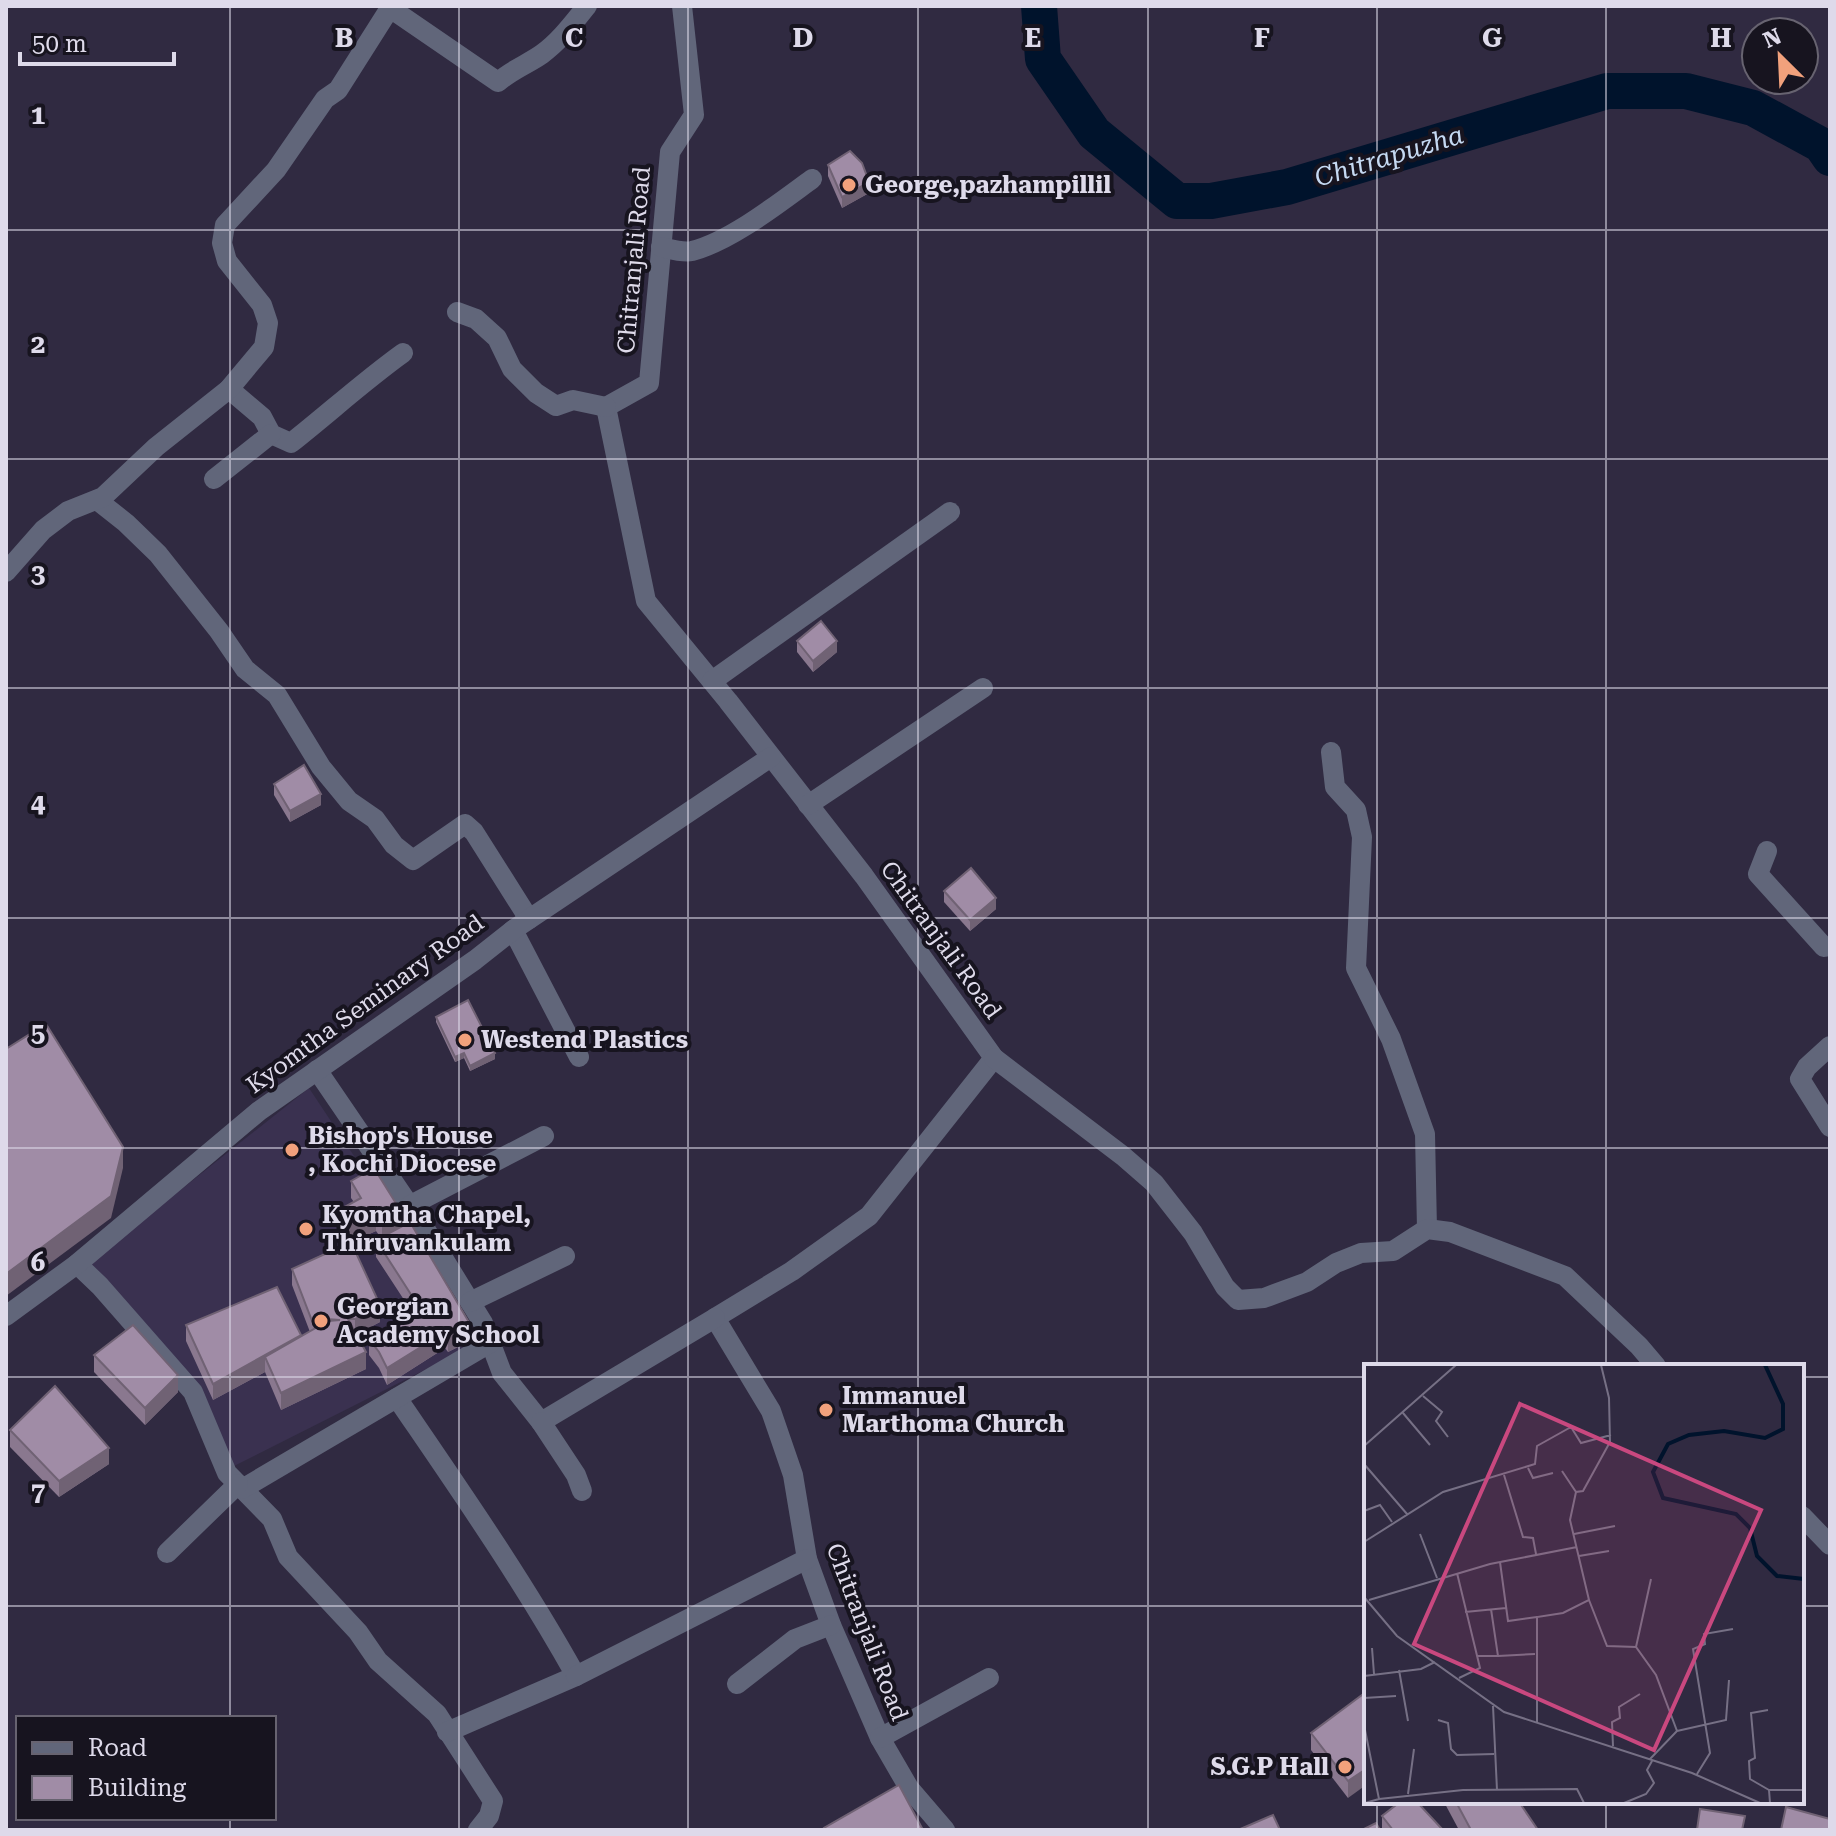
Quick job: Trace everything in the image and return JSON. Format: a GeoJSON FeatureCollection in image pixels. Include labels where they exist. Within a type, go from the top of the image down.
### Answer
{"type":"FeatureCollection","features":[{"type":"Feature","properties":{"kind":"street"},"geometry":{"type":"LineString","coordinates":[[6,572],[43,530],[68,511],[103,497],[156,447],[229,389],[264,347],[268,323],[262,305],[227,261],[222,243],[225,225],[276,170],[325,99],[338,90],[390,7],[498,82],[514,69],[541,55],[587,6]]}},
{"type":"Feature","properties":{"kind":"street","name":"Chitranjali Road"},"geometry":{"type":"LineString","coordinates":[[682,6],[694,115],[670,152],[649,383],[606,407],[646,601],[864,876],[994,1058],[869,1216],[792,1271],[715,1318],[771,1411],[793,1475],[807,1559],[831,1625],[880,1738],[909,1788],[945,1830]]}},
{"type":"Feature","properties":{"kind":"street"},"geometry":{"type":"LineString","coordinates":[[661,247],[690,252],[766,213],[812,179]]}},
{"type":"Feature","properties":{"kind":"street"},"geometry":{"type":"LineString","coordinates":[[457,312],[476,319],[497,338],[512,369],[536,393],[556,406],[573,400],[606,407]]}},
{"type":"Feature","properties":{"kind":"street"},"geometry":{"type":"LineString","coordinates":[[229,389],[262,417],[271,434],[291,443],[344,402],[362,382],[403,353]]}},
{"type":"Feature","properties":{"kind":"street"},"geometry":{"type":"LineString","coordinates":[[214,479],[271,434]]}},
{"type":"Feature","properties":{"kind":"street"},"geometry":{"type":"LineString","coordinates":[[97,500],[158,554],[245,669],[277,695],[321,767],[349,801],[375,819],[394,845],[413,860],[465,824],[474,832],[521,924],[579,1057]]}},
{"type":"Feature","properties":{"kind":"street"},"geometry":{"type":"LineString","coordinates":[[712,681],[950,512]]}},
{"type":"Feature","properties":{"kind":"street"},"geometry":{"type":"LineString","coordinates":[[808,805],[983,688]]}},
{"type":"Feature","properties":{"kind":"street"},"geometry":{"type":"LineString","coordinates":[[1331,752],[1335,787],[1356,810],[1362,837],[1356,968],[1391,1039],[1425,1134],[1427,1229]]}},
{"type":"Feature","properties":{"kind":"street","name":"Kyomtha Seminary Road"},"geometry":{"type":"LineString","coordinates":[[6,1316],[77,1264],[259,1111],[475,960],[521,924],[771,757]]}},
{"type":"Feature","properties":{"kind":"street"},"geometry":{"type":"LineString","coordinates":[[1767,851],[1758,874],[1828,951]]}},
{"type":"Feature","properties":{"kind":"street"},"geometry":{"type":"LineString","coordinates":[[1830,1046],[1807,1067],[1800,1079],[1830,1127]]}},
{"type":"Feature","properties":{"kind":"street"},"geometry":{"type":"LineString","coordinates":[[994,1058],[1154,1183],[1193,1233],[1225,1287],[1238,1300],[1264,1298],[1307,1282],[1336,1263],[1361,1253],[1393,1251],[1427,1229],[1450,1232],[1565,1276],[1654,1364]]}},
{"type":"Feature","properties":{"kind":"street"},"geometry":{"type":"LineString","coordinates":[[317,1070],[470,1302],[483,1323],[502,1373],[541,1422],[576,1475],[582,1491]]}},
{"type":"Feature","properties":{"kind":"street"},"geometry":{"type":"LineString","coordinates":[[409,1206],[544,1136]]}},
{"type":"Feature","properties":{"kind":"street"},"geometry":{"type":"LineString","coordinates":[[470,1302],[565,1256]]}},
{"type":"Feature","properties":{"kind":"street"},"geometry":{"type":"LineString","coordinates":[[77,1264],[193,1392],[227,1473],[272,1519],[288,1557],[358,1632],[378,1661],[437,1714],[493,1801],[489,1816],[478,1830]]}},
{"type":"Feature","properties":{"kind":"street"},"geometry":{"type":"LineString","coordinates":[[541,1422],[715,1318]]}},
{"type":"Feature","properties":{"kind":"street"},"geometry":{"type":"LineString","coordinates":[[167,1553],[240,1487],[490,1343]]}},
{"type":"Feature","properties":{"kind":"street"},"geometry":{"type":"LineString","coordinates":[[397,1398],[496,1542],[544,1617],[576,1676]]}},
{"type":"Feature","properties":{"kind":"street"},"geometry":{"type":"LineString","coordinates":[[1804,1518],[1830,1545]]}},
{"type":"Feature","properties":{"kind":"street"},"geometry":{"type":"LineString","coordinates":[[447,1732],[576,1676],[807,1559]]}},
{"type":"Feature","properties":{"kind":"street"},"geometry":{"type":"LineString","coordinates":[[737,1684],[795,1639],[831,1625]]}},
{"type":"Feature","properties":{"kind":"street"},"geometry":{"type":"LineString","coordinates":[[880,1738],[989,1678]]}},
{"type":"Feature","properties":{"kind":"shaded area"},"geometry":{"type":"Polygon","coordinates":[[[309,1088],[478,1343],[230,1468],[203,1397],[86,1265],[309,1088]]]}},
{"type":"Feature","properties":{"kind":"building","name":"George,pazhampillil"},"geometry":{"type":"Polygon","coordinates":[[[850,151],[862,163],[869,182],[842,197],[828,165],[850,151]]]}},
{"type":"Feature","properties":{"kind":"building"},"geometry":{"type":"Polygon","coordinates":[[[821,621],[837,641],[813,661],[797,641],[821,621]]]}},
{"type":"Feature","properties":{"kind":"building"},"geometry":{"type":"Polygon","coordinates":[[[304,765],[321,794],[290,811],[274,784],[304,765]]]}},
{"type":"Feature","properties":{"kind":"building"},"geometry":{"type":"Polygon","coordinates":[[[971,868],[996,898],[970,920],[944,891],[971,868]]]}},
{"type":"Feature","properties":{"kind":"building","name":"Westend Plastics"},"geometry":{"type":"Polygon","coordinates":[[[468,1000],[495,1053],[470,1066],[464,1053],[455,1057],[436,1017],[468,1000]]]}},
{"type":"Feature","properties":{"kind":"building"},"geometry":{"type":"Polygon","coordinates":[[[46,1024],[123,1147],[111,1196],[6,1274],[6,1049],[46,1024]]]}},
{"type":"Feature","properties":{"kind":"building"},"geometry":{"type":"Polygon","coordinates":[[[374,1168],[402,1213],[382,1222],[376,1215],[347,1227],[337,1211],[361,1198],[351,1181],[374,1168]]]}},
{"type":"Feature","properties":{"kind":"building"},"geometry":{"type":"Polygon","coordinates":[[[410,1222],[470,1324],[448,1335],[445,1332],[387,1368],[369,1339],[419,1307],[376,1240],[410,1222]]]}},
{"type":"Feature","properties":{"kind":"building"},"geometry":{"type":"Polygon","coordinates":[[[351,1242],[380,1305],[355,1319],[348,1319],[366,1352],[281,1393],[265,1357],[328,1321],[340,1320],[327,1319],[314,1326],[292,1269],[351,1242]]]}},
{"type":"Feature","properties":{"kind":"building"},"geometry":{"type":"Polygon","coordinates":[[[277,1287],[301,1335],[213,1384],[186,1325],[277,1287]]]}},
{"type":"Feature","properties":{"kind":"building"},"geometry":{"type":"Polygon","coordinates":[[[133,1325],[178,1375],[145,1408],[94,1355],[133,1325]]]}},
{"type":"Feature","properties":{"kind":"building"},"geometry":{"type":"Polygon","coordinates":[[[55,1386],[109,1448],[59,1481],[10,1430],[55,1386]]]}},
{"type":"Feature","properties":{"kind":"building","name":"S.G.P Hall"},"geometry":{"type":"Polygon","coordinates":[[[1364,1693],[1364,1770],[1348,1781],[1311,1733],[1364,1693]]]}},
{"type":"Feature","properties":{"kind":"building"},"geometry":{"type":"Polygon","coordinates":[[[899,1785],[923,1830],[825,1830],[824,1828],[899,1785]]]}},
{"type":"Feature","properties":{"kind":"building"},"geometry":{"type":"Polygon","coordinates":[[[1397,1804],[1419,1804],[1443,1830],[1393,1830],[1382,1816],[1397,1804]]]}},
{"type":"Feature","properties":{"kind":"building"},"geometry":{"type":"Polygon","coordinates":[[[1457,1804],[1520,1804],[1538,1830],[1471,1830],[1457,1804]]]}},
{"type":"Feature","properties":{"kind":"building"},"geometry":{"type":"Polygon","coordinates":[[[1786,1807],[1830,1819],[1830,1830],[1781,1830],[1786,1807]]]}},
{"type":"Feature","properties":{"kind":"building"},"geometry":{"type":"Polygon","coordinates":[[[1700,1809],[1745,1816],[1742,1830],[1697,1830],[1700,1809]]]}},
{"type":"Feature","properties":{"kind":"building"},"geometry":{"type":"Polygon","coordinates":[[[1273,1815],[1280,1830],[1238,1830],[1273,1815]]]}},
{"type":"Feature","properties":{"kind":"building"},"geometry":{"type":"Polygon","coordinates":[[[1376,1823],[1380,1830],[1362,1830],[1376,1823]]]}},
{"type":"Feature","properties":{"kind":"waterway","name":"Chitrapuzha"},"geometry":{"type":"LineString","coordinates":[[1039,6],[1043,59],[1094,133],[1177,201],[1211,201],[1287,187],[1607,91],[1686,91],[1753,108],[1821,145],[1830,158]]}},
{"type":"Feature","properties":{"kind":"place","name":"George,pazhampillil"},"geometry":{"type":"Point","coordinates":[849,185]}},
{"type":"Feature","properties":{"kind":"place","name":"Westend Plastics"},"geometry":{"type":"Point","coordinates":[465,1040]}},
{"type":"Feature","properties":{"kind":"place","name":"Bishop's House , Kochi Diocese"},"geometry":{"type":"Point","coordinates":[292,1150]}},
{"type":"Feature","properties":{"kind":"place","name":"Kyomtha Chapel, Thiruvankulam"},"geometry":{"type":"Point","coordinates":[306,1229]}},
{"type":"Feature","properties":{"kind":"place","name":"Georgian Academy School"},"geometry":{"type":"Point","coordinates":[321,1321]}},
{"type":"Feature","properties":{"kind":"place","name":"Immanuel Marthoma Church"},"geometry":{"type":"Point","coordinates":[826,1410]}},
{"type":"Feature","properties":{"kind":"place","name":"S.G.P Hall"},"geometry":{"type":"Point","coordinates":[1345,1767]}}]}
